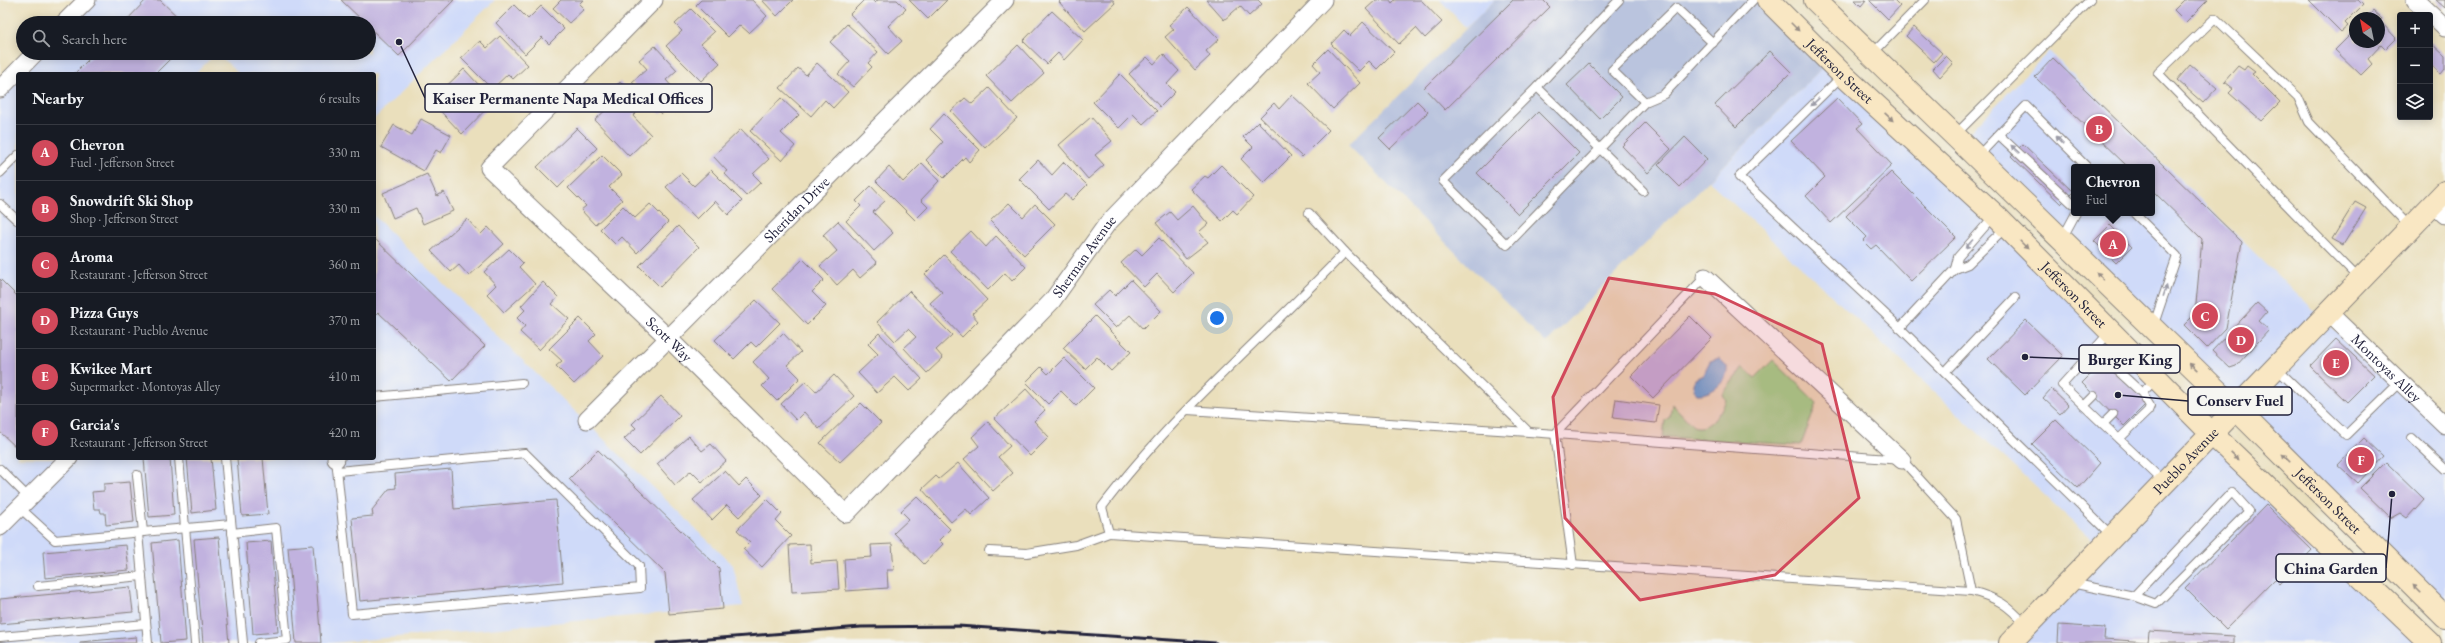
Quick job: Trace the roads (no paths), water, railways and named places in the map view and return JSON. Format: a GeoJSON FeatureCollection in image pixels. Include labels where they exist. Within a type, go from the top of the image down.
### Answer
{"type":"FeatureCollection","features":[{"type":"Feature","properties":{"kind":"main road","name":"Jefferson Street"},"geometry":{"type":"LineString","coordinates":[[1768,0],[1843,75],[2000,221],[2212,434],[2430,643]]}},
{"type":"Feature","properties":{"kind":"main road","name":"Jefferson Street"},"geometry":{"type":"LineString","coordinates":[[1815,0],[2236,409],[2445,617]]}},
{"type":"Feature","properties":{"kind":"main road","name":"Pueblo Avenue"},"geometry":{"type":"LineString","coordinates":[[2010,643],[2411,227],[2441,204]]}},
{"type":"Feature","properties":{"kind":"street"},"geometry":{"type":"LineString","coordinates":[[71,16],[87,0]]}},
{"type":"Feature","properties":{"kind":"street","name":"Scott Way"},"geometry":{"type":"LineString","coordinates":[[654,0],[489,168],[667,337],[846,514]]}},
{"type":"Feature","properties":{"kind":"street","name":"Sheridan Drive"},"geometry":{"type":"LineString","coordinates":[[587,420],[667,337],[1005,0]]}},
{"type":"Feature","properties":{"kind":"street","name":"Sherman Avenue"},"geometry":{"type":"LineString","coordinates":[[846,514],[1052,301],[1107,224],[1323,0]]}},
{"type":"Feature","properties":{"kind":"street"},"geometry":{"type":"LineString","coordinates":[[2415,0],[2445,28]]}},
{"type":"Feature","properties":{"kind":"street"},"geometry":{"type":"LineString","coordinates":[[17,72],[28,60]]}},
{"type":"Feature","properties":{"kind":"street"},"geometry":{"type":"LineString","coordinates":[[0,89],[16,73]]}},
{"type":"Feature","properties":{"kind":"street"},"geometry":{"type":"LineString","coordinates":[[1705,277],[1902,460]]}},
{"type":"Feature","properties":{"kind":"street","name":"Montoyas Alley"},"geometry":{"type":"LineString","coordinates":[[2328,312],[2445,425]]}},
{"type":"Feature","properties":{"kind":"street"},"geometry":{"type":"LineString","coordinates":[[0,527],[67,460]]}},
{"type":"Feature","properties":{"kind":"lane"},"geometry":{"type":"LineString","coordinates":[[1619,0],[1537,87],[1443,181],[1507,245],[1645,102],[1664,94],[1753,0]]}},
{"type":"Feature","properties":{"kind":"lane"},"geometry":{"type":"LineString","coordinates":[[1872,54],[1924,0]]}},
{"type":"Feature","properties":{"kind":"lane"},"geometry":{"type":"LineString","coordinates":[[1955,136],[2090,0]]}},
{"type":"Feature","properties":{"kind":"lane"},"geometry":{"type":"LineString","coordinates":[[1645,102],[1612,70],[1676,8],[1713,43]]}},
{"type":"Feature","properties":{"kind":"lane"},"geometry":{"type":"LineString","coordinates":[[2359,280],[2158,73],[2215,18],[2298,97],[2309,122],[2411,227]]}},
{"type":"Feature","properties":{"kind":"lane"},"geometry":{"type":"LineString","coordinates":[[1843,75],[1739,176],[1900,328],[2113,537]]}},
{"type":"Feature","properties":{"kind":"lane"},"geometry":{"type":"LineString","coordinates":[[1537,87],[1643,191]]}},
{"type":"Feature","properties":{"kind":"lane"},"geometry":{"type":"LineString","coordinates":[[1977,158],[2026,106],[2085,164]]}},
{"type":"Feature","properties":{"kind":"lane"},"geometry":{"type":"LineString","coordinates":[[1999,135],[2071,202]]}},
{"type":"Feature","properties":{"kind":"lane"},"geometry":{"type":"LineString","coordinates":[[0,173],[16,157]]}},
{"type":"Feature","properties":{"kind":"lane"},"geometry":{"type":"LineString","coordinates":[[0,204],[16,217]]}},
{"type":"Feature","properties":{"kind":"lane"},"geometry":{"type":"LineString","coordinates":[[1309,213],[1345,252],[1529,432]]}},
{"type":"Feature","properties":{"kind":"lane"},"geometry":{"type":"LineString","coordinates":[[2062,239],[2074,216]]}},
{"type":"Feature","properties":{"kind":"lane"},"geometry":{"type":"LineString","coordinates":[[2137,216],[2177,256],[2153,328]]}},
{"type":"Feature","properties":{"kind":"lane"},"geometry":{"type":"LineString","coordinates":[[1900,328],[1955,269],[1968,264],[2000,221]]}},
{"type":"Feature","properties":{"kind":"lane"},"geometry":{"type":"LineString","coordinates":[[1955,269],[1958,257],[2000,221]]}},
{"type":"Feature","properties":{"kind":"lane"},"geometry":{"type":"LineString","coordinates":[[1109,533],[1102,507],[1131,469],[1187,410],[1345,252]]}},
{"type":"Feature","properties":{"kind":"lane"},"geometry":{"type":"LineString","coordinates":[[1555,434],[1705,277]]}},
{"type":"Feature","properties":{"kind":"lane"},"geometry":{"type":"LineString","coordinates":[[1945,372],[2015,298]]}},
{"type":"Feature","properties":{"kind":"lane"},"geometry":{"type":"LineString","coordinates":[[2110,331],[2062,385],[2164,483]]}},
{"type":"Feature","properties":{"kind":"lane"},"geometry":{"type":"LineString","coordinates":[[2094,349],[2138,392],[2150,406],[2148,411],[2119,439]]}},
{"type":"Feature","properties":{"kind":"lane"},"geometry":{"type":"LineString","coordinates":[[2276,367],[2346,435],[2400,382]]}},
{"type":"Feature","properties":{"kind":"lane"},"geometry":{"type":"LineString","coordinates":[[2138,392],[2157,378]]}},
{"type":"Feature","properties":{"kind":"lane"},"geometry":{"type":"LineString","coordinates":[[376,397],[522,384]]}},
{"type":"Feature","properties":{"kind":"lane"},"geometry":{"type":"LineString","coordinates":[[2084,406],[2094,396]]}},
{"type":"Feature","properties":{"kind":"lane"},"geometry":{"type":"LineString","coordinates":[[1187,410],[1529,432],[1902,460],[1956,519],[1971,591]]}},
{"type":"Feature","properties":{"kind":"lane"},"geometry":{"type":"LineString","coordinates":[[2103,424],[2113,414]]}},
{"type":"Feature","properties":{"kind":"lane"},"geometry":{"type":"LineString","coordinates":[[1555,434],[1574,565]]}},
{"type":"Feature","properties":{"kind":"lane"},"geometry":{"type":"LineString","coordinates":[[2412,438],[2445,469]]}},
{"type":"Feature","properties":{"kind":"lane"},"geometry":{"type":"LineString","coordinates":[[525,454],[638,566],[640,588],[352,614],[337,463],[525,454]]}},
{"type":"Feature","properties":{"kind":"lane"},"geometry":{"type":"LineString","coordinates":[[179,460],[195,643]]}},
{"type":"Feature","properties":{"kind":"lane"},"geometry":{"type":"LineString","coordinates":[[225,460],[243,643]]}},
{"type":"Feature","properties":{"kind":"lane"},"geometry":{"type":"LineString","coordinates":[[0,469],[55,540],[185,528],[276,528],[287,640],[259,643]]}},
{"type":"Feature","properties":{"kind":"lane"},"geometry":{"type":"LineString","coordinates":[[138,475],[142,576],[148,643]]}},
{"type":"Feature","properties":{"kind":"lane"},"geometry":{"type":"LineString","coordinates":[[2068,583],[2134,596],[2156,604],[2249,511],[2232,492],[2134,596]]}},
{"type":"Feature","properties":{"kind":"lane"},"geometry":{"type":"LineString","coordinates":[[989,551],[1027,553],[1076,545],[1109,533],[1971,591],[1991,596],[2008,605],[2027,625]]}},
{"type":"Feature","properties":{"kind":"lane"},"geometry":{"type":"LineString","coordinates":[[38,586],[142,576]]}},
{"type":"Feature","properties":{"kind":"lane"},"geometry":{"type":"LineString","coordinates":[[0,637],[146,624]]}},
{"type":"Feature","properties":{"kind":"water"},"geometry":{"type":"Polygon","coordinates":[[[1719,358],[1727,366],[1727,372],[1722,382],[1714,390],[1703,394],[1697,394],[1693,390],[1695,379],[1703,375],[1710,361],[1719,358]]]}},
{"type":"Feature","properties":{"kind":"railway"},"geometry":{"type":"LineString","coordinates":[[657,643],[861,627],[958,626],[1216,643]]}},
{"type":"Feature","properties":{"kind":"place","name":"Kaiser Permanente Napa Medical Offices"},"geometry":{"type":"Point","coordinates":[399,42]}},
{"type":"Feature","properties":{"kind":"place","name":"Snowdrift Ski Shop"},"geometry":{"type":"Point","coordinates":[2099,129]}},
{"type":"Feature","properties":{"kind":"place","name":"Chevron"},"geometry":{"type":"Point","coordinates":[2113,244]}},
{"type":"Feature","properties":{"kind":"place","name":"Aroma"},"geometry":{"type":"Point","coordinates":[2205,316]}},
{"type":"Feature","properties":{"kind":"place","name":"Pizza Guys"},"geometry":{"type":"Point","coordinates":[2241,340]}},
{"type":"Feature","properties":{"kind":"place","name":"Burger King"},"geometry":{"type":"Point","coordinates":[2025,357]}},
{"type":"Feature","properties":{"kind":"place","name":"Kwikee Mart"},"geometry":{"type":"Point","coordinates":[2336,363]}},
{"type":"Feature","properties":{"kind":"place","name":"Conserv Fuel"},"geometry":{"type":"Point","coordinates":[2118,395]}},
{"type":"Feature","properties":{"kind":"place","name":"Garcia's"},"geometry":{"type":"Point","coordinates":[2361,460]}},
{"type":"Feature","properties":{"kind":"place","name":"China Garden"},"geometry":{"type":"Point","coordinates":[2392,494]}}]}
